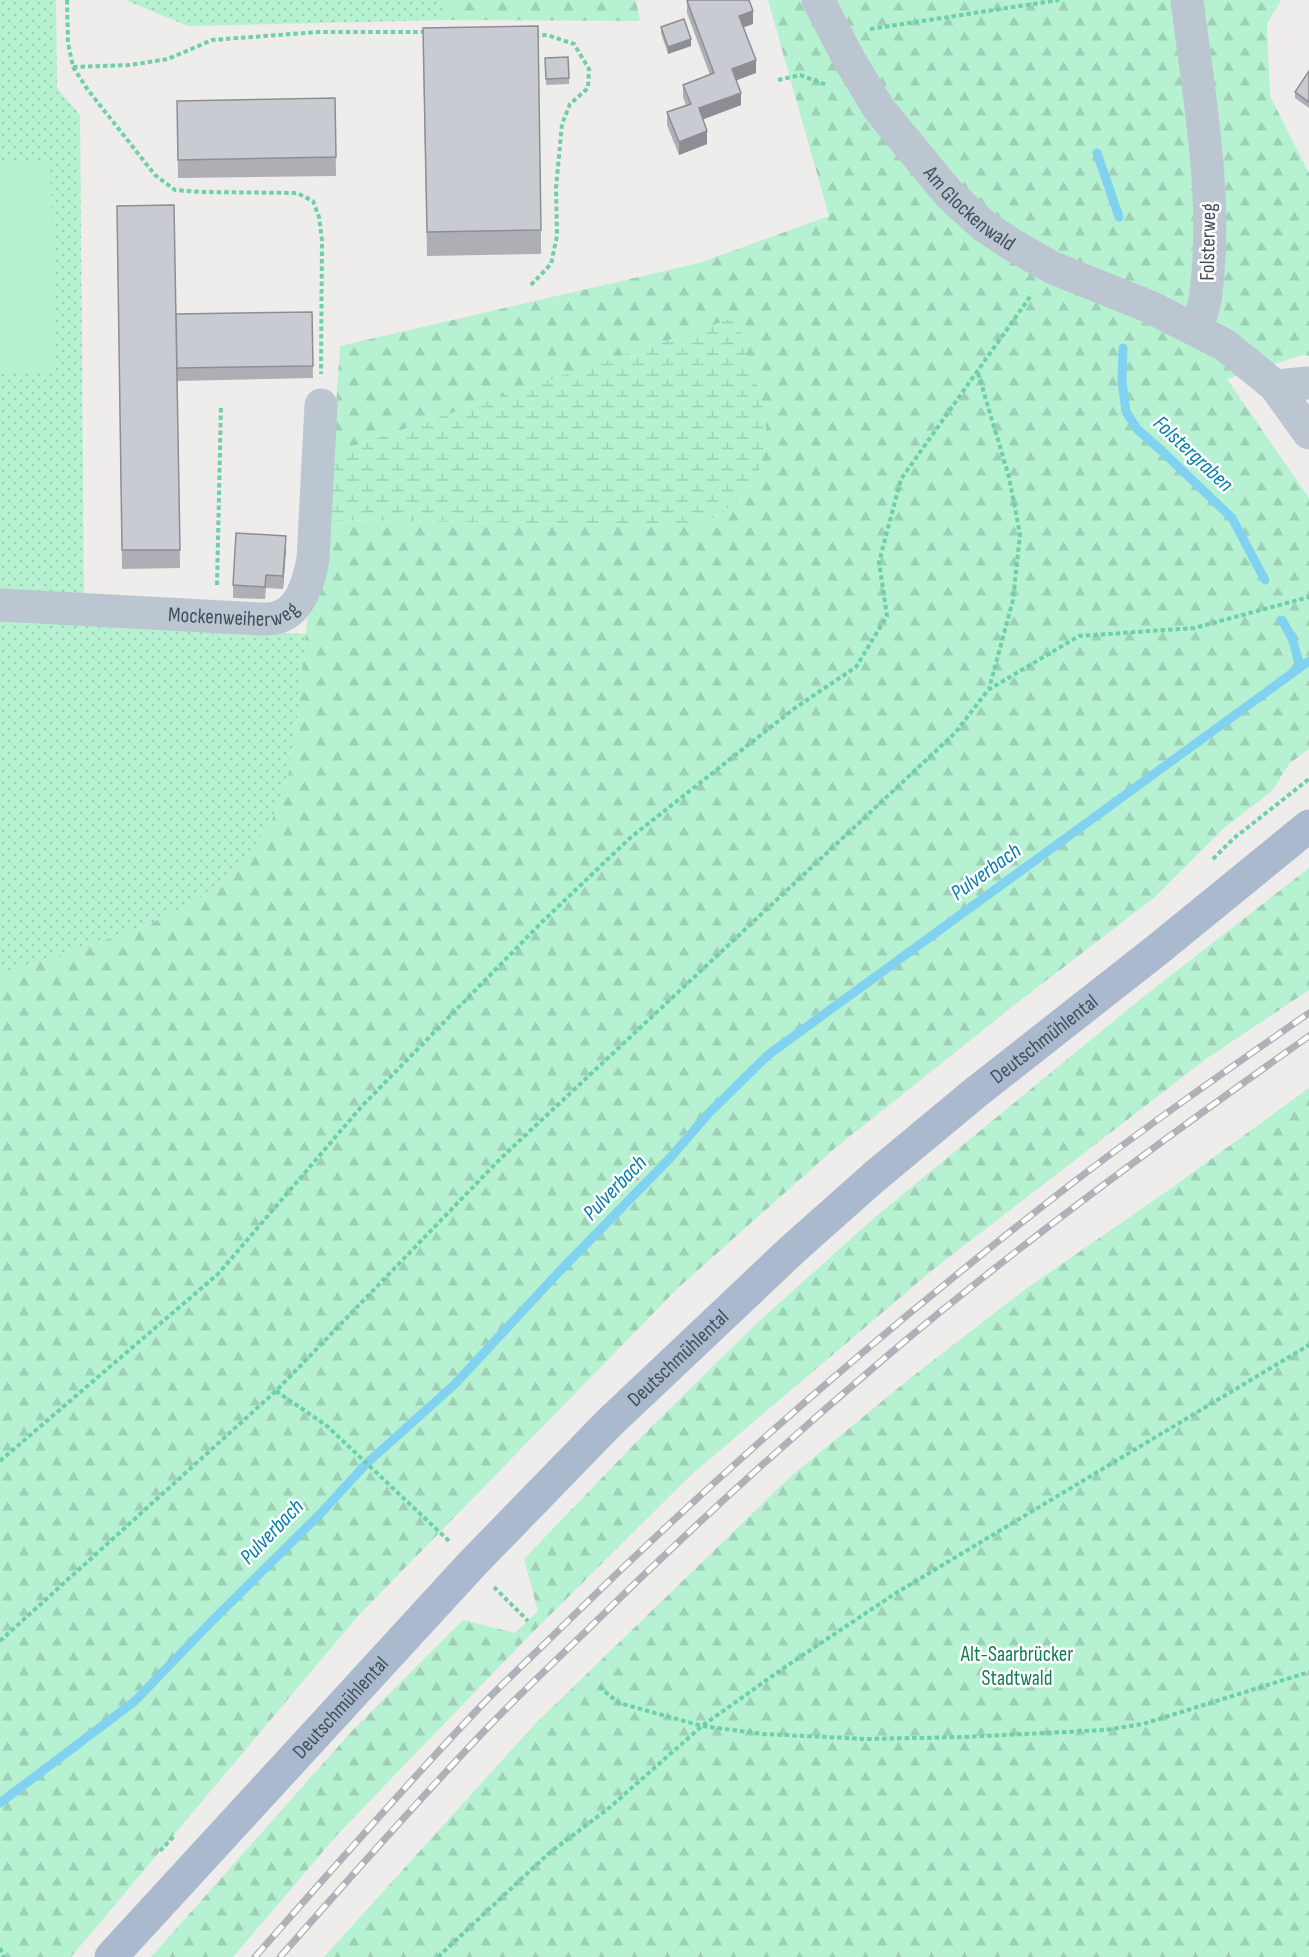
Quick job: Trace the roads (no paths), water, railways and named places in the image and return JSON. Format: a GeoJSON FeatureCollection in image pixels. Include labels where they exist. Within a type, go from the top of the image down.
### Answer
{"type":"FeatureCollection","features":[{"type":"Feature","properties":{"kind":"main road","name":"Deutschmühlental"},"geometry":{"type":"LineString","coordinates":[[111,1957],[461,1553],[609,1422],[793,1249],[866,1184],[975,1093],[1157,950],[1309,826]]}},
{"type":"Feature","properties":{"kind":"street","name":"Am Glockenwald"},"geometry":{"type":"LineString","coordinates":[[818,0],[850,61],[879,109],[949,194],[984,226],[1051,267],[1150,307],[1197,329]]}},
{"type":"Feature","properties":{"kind":"street","name":"Folsterweg"},"geometry":{"type":"LineString","coordinates":[[1187,0],[1208,174],[1210,215],[1206,295],[1197,329]]}},
{"type":"Feature","properties":{"kind":"street"},"geometry":{"type":"LineString","coordinates":[[1197,329],[1225,345],[1275,386],[1309,433]]}},
{"type":"Feature","properties":{"kind":"street"},"geometry":{"type":"LineString","coordinates":[[1275,386],[1309,383]]}},
{"type":"Feature","properties":{"kind":"street","name":"Mockenweiherweg"},"geometry":{"type":"LineString","coordinates":[[0,605],[277,618],[293,608],[309,578],[321,405]]}},
{"type":"Feature","properties":{"kind":"waterway","name":"Folstergraben"},"geometry":{"type":"LineString","coordinates":[[1097,153],[1119,217]]}},
{"type":"Feature","properties":{"kind":"waterway","name":"Folstergraben"},"geometry":{"type":"LineString","coordinates":[[1123,348],[1122,381],[1126,412],[1138,430],[1232,518],[1265,580]]}},
{"type":"Feature","properties":{"kind":"waterway","name":"Folstergraben"},"geometry":{"type":"LineString","coordinates":[[1282,620],[1292,638],[1300,666]]}},
{"type":"Feature","properties":{"kind":"waterway","name":"Pulverbach"},"geometry":{"type":"LineString","coordinates":[[0,1803],[135,1701],[321,1513],[366,1464],[455,1384],[556,1275],[671,1157],[708,1114],[768,1055],[1309,661]]}},
{"type":"Feature","properties":{"kind":"railway"},"geometry":{"type":"LineString","coordinates":[[255,1957],[479,1708],[630,1561],[751,1450],[874,1343],[1066,1188],[1217,1077],[1309,1013]]}},
{"type":"Feature","properties":{"kind":"railway"},"geometry":{"type":"LineString","coordinates":[[280,1957],[410,1811],[501,1714],[656,1563],[773,1455],[893,1351],[994,1269],[1150,1151],[1309,1036]]}},
{"type":"Feature","properties":{"kind":"park label","name":"Alt-Saarbrücker Stadtwald"},"geometry":{"type":"Point","coordinates":[1017,1666]}}]}
